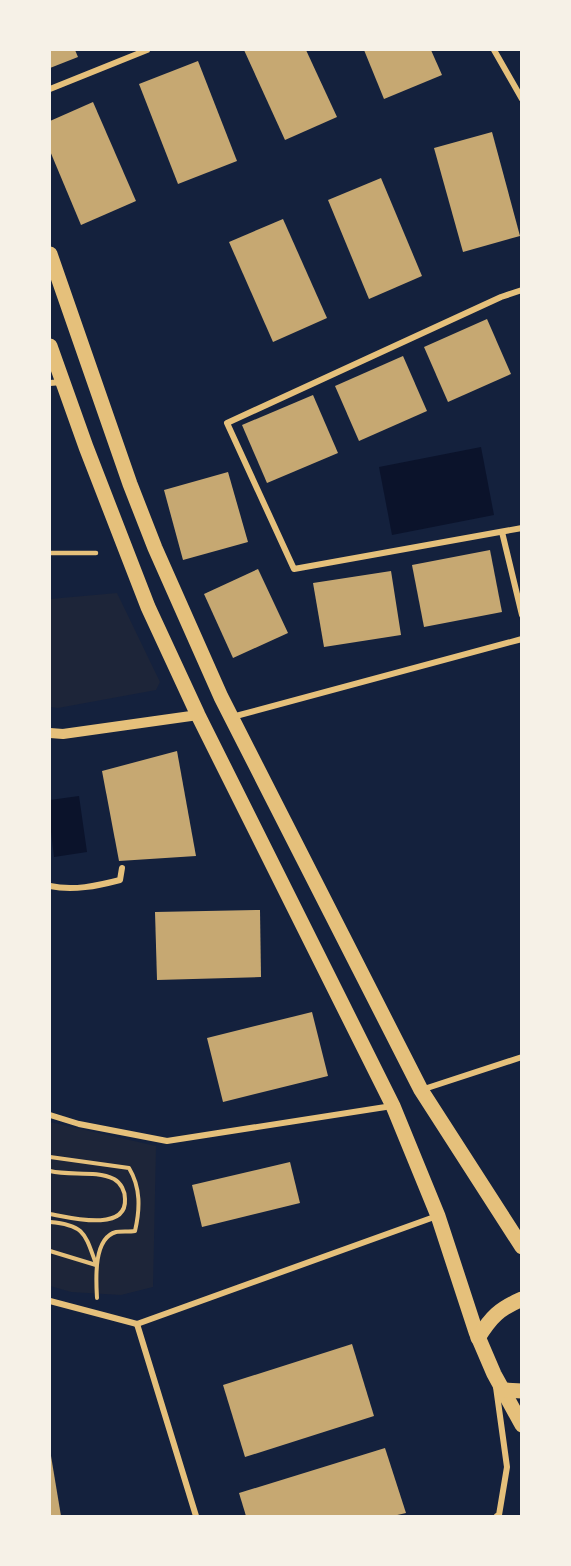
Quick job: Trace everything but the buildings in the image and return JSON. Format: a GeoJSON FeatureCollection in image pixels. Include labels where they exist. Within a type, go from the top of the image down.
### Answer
{"type":"FeatureCollection","features":[{"type":"Feature","properties":{"kind":"main road"},"geometry":{"type":"LineString","coordinates":[[50,254],[155,549],[231,717],[421,1090],[522,1247]]}},
{"type":"Feature","properties":{"kind":"main road"},"geometry":{"type":"LineString","coordinates":[[50,346],[56,382],[144,597],[198,715],[393,1106],[438,1216],[478,1338],[494,1374],[522,1425]]}},
{"type":"Feature","properties":{"kind":"main road"},"geometry":{"type":"LineString","coordinates":[[478,1338],[492,1317],[504,1307],[522,1299]]}},
{"type":"Feature","properties":{"kind":"main road"},"geometry":{"type":"LineString","coordinates":[[503,1390],[522,1391]]}},
{"type":"Feature","properties":{"kind":"street"},"geometry":{"type":"LineString","coordinates":[[50,89],[147,50]]}},
{"type":"Feature","properties":{"kind":"street"},"geometry":{"type":"LineString","coordinates":[[494,50],[522,99]]}},
{"type":"Feature","properties":{"kind":"street"},"geometry":{"type":"LineString","coordinates":[[522,290],[501,297],[226,423],[294,569],[522,528]]}},
{"type":"Feature","properties":{"kind":"street"},"geometry":{"type":"LineString","coordinates":[[502,532],[522,615]]}},
{"type":"Feature","properties":{"kind":"street"},"geometry":{"type":"LineString","coordinates":[[231,717],[522,639]]}},
{"type":"Feature","properties":{"kind":"street"},"geometry":{"type":"LineString","coordinates":[[50,733],[63,734],[198,715]]}},
{"type":"Feature","properties":{"kind":"street"},"geometry":{"type":"LineString","coordinates":[[50,886],[63,889],[94,887],[120,880],[122,868]]}},
{"type":"Feature","properties":{"kind":"street"},"geometry":{"type":"LineString","coordinates":[[421,1090],[522,1057]]}},
{"type":"Feature","properties":{"kind":"street"},"geometry":{"type":"LineString","coordinates":[[50,1115],[79,1124],[167,1141],[393,1106]]}},
{"type":"Feature","properties":{"kind":"street"},"geometry":{"type":"LineString","coordinates":[[50,1301],[136,1324],[438,1216]]}},
{"type":"Feature","properties":{"kind":"street"},"geometry":{"type":"LineString","coordinates":[[136,1324],[196,1516]]}},
{"type":"Feature","properties":{"kind":"street"},"geometry":{"type":"LineString","coordinates":[[494,1374],[507,1467],[497,1516]]}},
{"type":"Feature","properties":{"kind":"lane"},"geometry":{"type":"LineString","coordinates":[[50,553],[96,553]]}},
{"type":"Feature","properties":{"kind":"path"},"geometry":{"type":"LineString","coordinates":[[50,1157],[129,1168],[136,1180],[139,1202],[135,1231],[114,1233],[104,1240],[96,1265]]}},
{"type":"Feature","properties":{"kind":"path"},"geometry":{"type":"LineString","coordinates":[[50,1171],[104,1176],[117,1180],[123,1189],[125,1199],[124,1208],[120,1214],[107,1220],[93,1221],[50,1214]]}},
{"type":"Feature","properties":{"kind":"path"},"geometry":{"type":"LineString","coordinates":[[50,1222],[69,1223],[85,1234],[96,1265],[97,1314]]}},
{"type":"Feature","properties":{"kind":"path"},"geometry":{"type":"LineString","coordinates":[[50,1251],[96,1265]]}},
{"type":"Feature","properties":{"kind":"shaded area"},"geometry":{"type":"Polygon","coordinates":[[[481,447],[494,515],[392,535],[379,467],[481,447]]]}},
{"type":"Feature","properties":{"kind":"shaded area"},"geometry":{"type":"Polygon","coordinates":[[[117,593],[160,682],[156,690],[58,708],[50,707],[50,599],[117,593]]]}},
{"type":"Feature","properties":{"kind":"shaded area"},"geometry":{"type":"Polygon","coordinates":[[[79,796],[87,852],[54,857],[50,800],[79,796]]]}},
{"type":"Feature","properties":{"kind":"shaded area"},"geometry":{"type":"Polygon","coordinates":[[[50,1122],[156,1146],[153,1287],[121,1295],[71,1292],[50,1286],[50,1122]]]}}]}
